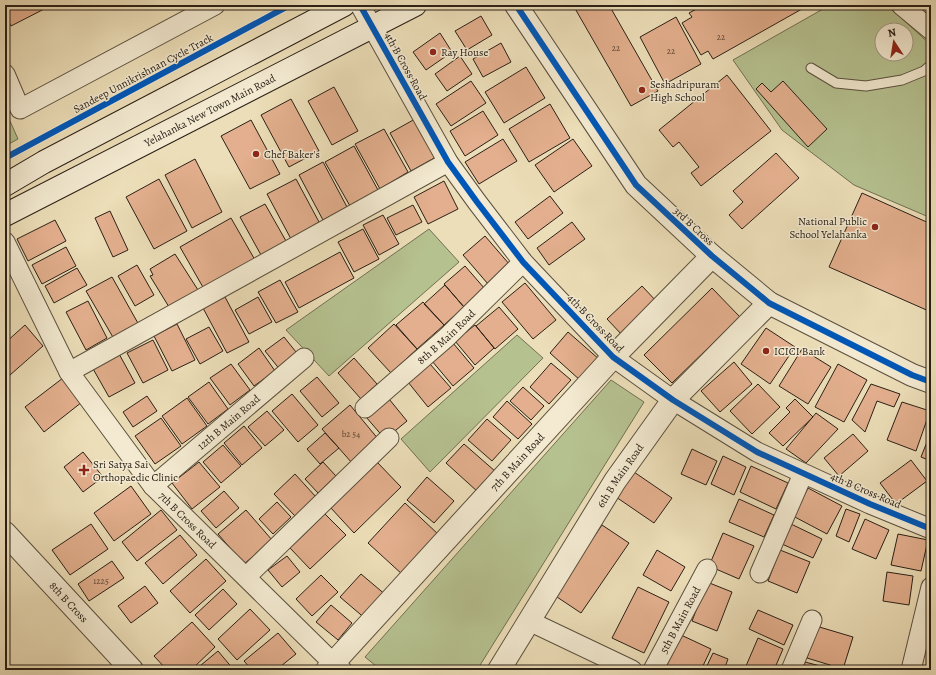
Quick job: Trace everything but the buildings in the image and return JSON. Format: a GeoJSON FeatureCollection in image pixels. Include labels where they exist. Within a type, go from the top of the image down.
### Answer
{"type":"FeatureCollection","features":[{"type":"Feature","properties":{"kind":"street"},"geometry":{"type":"LineString","coordinates":[[5,74],[20,109],[215,5]]}},
{"type":"Feature","properties":{"kind":"street"},"geometry":{"type":"LineString","coordinates":[[5,185],[44,162],[344,5]]}},
{"type":"Feature","properties":{"kind":"street","name":"4th B Cross Road"},"geometry":{"type":"LineString","coordinates":[[360,5],[448,162],[523,262],[614,357],[673,400],[757,452],[870,504],[931,529]]}},
{"type":"Feature","properties":{"kind":"street","name":"Yelahanka New Town Main Road"},"geometry":{"type":"LineString","coordinates":[[5,215],[415,5]]}},
{"type":"Feature","properties":{"kind":"street","name":"3rd B Cross"},"geometry":{"type":"LineString","coordinates":[[516,5],[636,185],[712,256],[769,303],[912,375],[931,382]]}},
{"type":"Feature","properties":{"kind":"street"},"geometry":{"type":"LineString","coordinates":[[901,5],[931,30]]}},
{"type":"Feature","properties":{"kind":"street"},"geometry":{"type":"LineString","coordinates":[[69,372],[448,162]]}},
{"type":"Feature","properties":{"kind":"street","name":"7th B Cross Road"},"geometry":{"type":"LineString","coordinates":[[5,242],[69,372],[153,486],[246,577],[334,668]]}},
{"type":"Feature","properties":{"kind":"street","name":"7th B Main Road"},"geometry":{"type":"LineString","coordinates":[[334,668],[614,357],[712,256]]}},
{"type":"Feature","properties":{"kind":"street","name":"8th B Main Road"},"geometry":{"type":"LineString","coordinates":[[365,408],[447,337],[523,262]]}},
{"type":"Feature","properties":{"kind":"street","name":"6th B Main Road"},"geometry":{"type":"LineString","coordinates":[[499,670],[616,481],[673,400],[769,303]]}},
{"type":"Feature","properties":{"kind":"street","name":"12th B Main Road"},"geometry":{"type":"LineString","coordinates":[[153,486],[304,358]]}},
{"type":"Feature","properties":{"kind":"street"},"geometry":{"type":"LineString","coordinates":[[246,577],[389,438]]}},
{"type":"Feature","properties":{"kind":"street"},"geometry":{"type":"LineString","coordinates":[[760,573],[803,474]]}},
{"type":"Feature","properties":{"kind":"street","name":"8th B Cross"},"geometry":{"type":"LineString","coordinates":[[5,533],[132,670]]}},
{"type":"Feature","properties":{"kind":"street","name":"5th B Main Road"},"geometry":{"type":"LineString","coordinates":[[653,670],[708,569]]}},
{"type":"Feature","properties":{"kind":"street"},"geometry":{"type":"LineString","coordinates":[[911,670],[931,587]]}},
{"type":"Feature","properties":{"kind":"street"},"geometry":{"type":"LineString","coordinates":[[791,670],[812,620]]}},
{"type":"Feature","properties":{"kind":"street"},"geometry":{"type":"LineString","coordinates":[[529,621],[632,670]]}},
{"type":"Feature","properties":{"kind":"lane"},"geometry":{"type":"LineString","coordinates":[[811,68],[836,83],[866,86],[902,80],[924,71],[931,65]]}},
{"type":"Feature","properties":{"kind":"green space"},"geometry":{"type":"Polygon","coordinates":[[[830,5],[887,5],[906,22],[874,22],[874,62],[914,62],[914,30],[931,45],[931,218],[854,185],[782,130],[733,60],[830,5]]]}},
{"type":"Feature","properties":{"kind":"green space"},"geometry":{"type":"Polygon","coordinates":[[[5,110],[18,139],[5,146],[5,110]]]}},
{"type":"Feature","properties":{"kind":"green space"},"geometry":{"type":"Polygon","coordinates":[[[429,229],[459,262],[329,376],[286,330],[429,229]]]}},
{"type":"Feature","properties":{"kind":"green space"},"geometry":{"type":"Polygon","coordinates":[[[517,335],[543,358],[430,472],[401,439],[517,335]]]}},
{"type":"Feature","properties":{"kind":"green space"},"geometry":{"type":"Polygon","coordinates":[[[611,380],[644,402],[477,670],[381,670],[365,657],[611,380]]]}},
{"type":"Feature","properties":{"kind":"cycle path","name":"Sandeep Unnikrishnan Cycle Track"},"geometry":{"type":"LineString","coordinates":[[5,158],[290,5]]}},
{"type":"Feature","properties":{"kind":"cycle path"},"geometry":{"type":"LineString","coordinates":[[360,5],[448,162],[523,262],[613,357],[673,400],[757,452],[870,504],[931,529]]}},
{"type":"Feature","properties":{"kind":"cycle path"},"geometry":{"type":"LineString","coordinates":[[516,5],[636,185],[712,256],[769,303],[912,375],[931,382]]}},
{"type":"Feature","properties":{"kind":"place","name":"Ray House"},"geometry":{"type":"Point","coordinates":[433,52]}},
{"type":"Feature","properties":{"kind":"place","name":"Seshadripuram High School"},"geometry":{"type":"Point","coordinates":[642,90]}},
{"type":"Feature","properties":{"kind":"place","name":"Chef Baker's"},"geometry":{"type":"Point","coordinates":[256,154]}},
{"type":"Feature","properties":{"kind":"place","name":"National Public School Yelahanka"},"geometry":{"type":"Point","coordinates":[875,227]}},
{"type":"Feature","properties":{"kind":"place","name":"ICICI Bank"},"geometry":{"type":"Point","coordinates":[766,351]}},
{"type":"Feature","properties":{"kind":"place","name":"Sri Satya Sai Orthopaedic Clinic"},"geometry":{"type":"Point","coordinates":[84,470]}}]}
